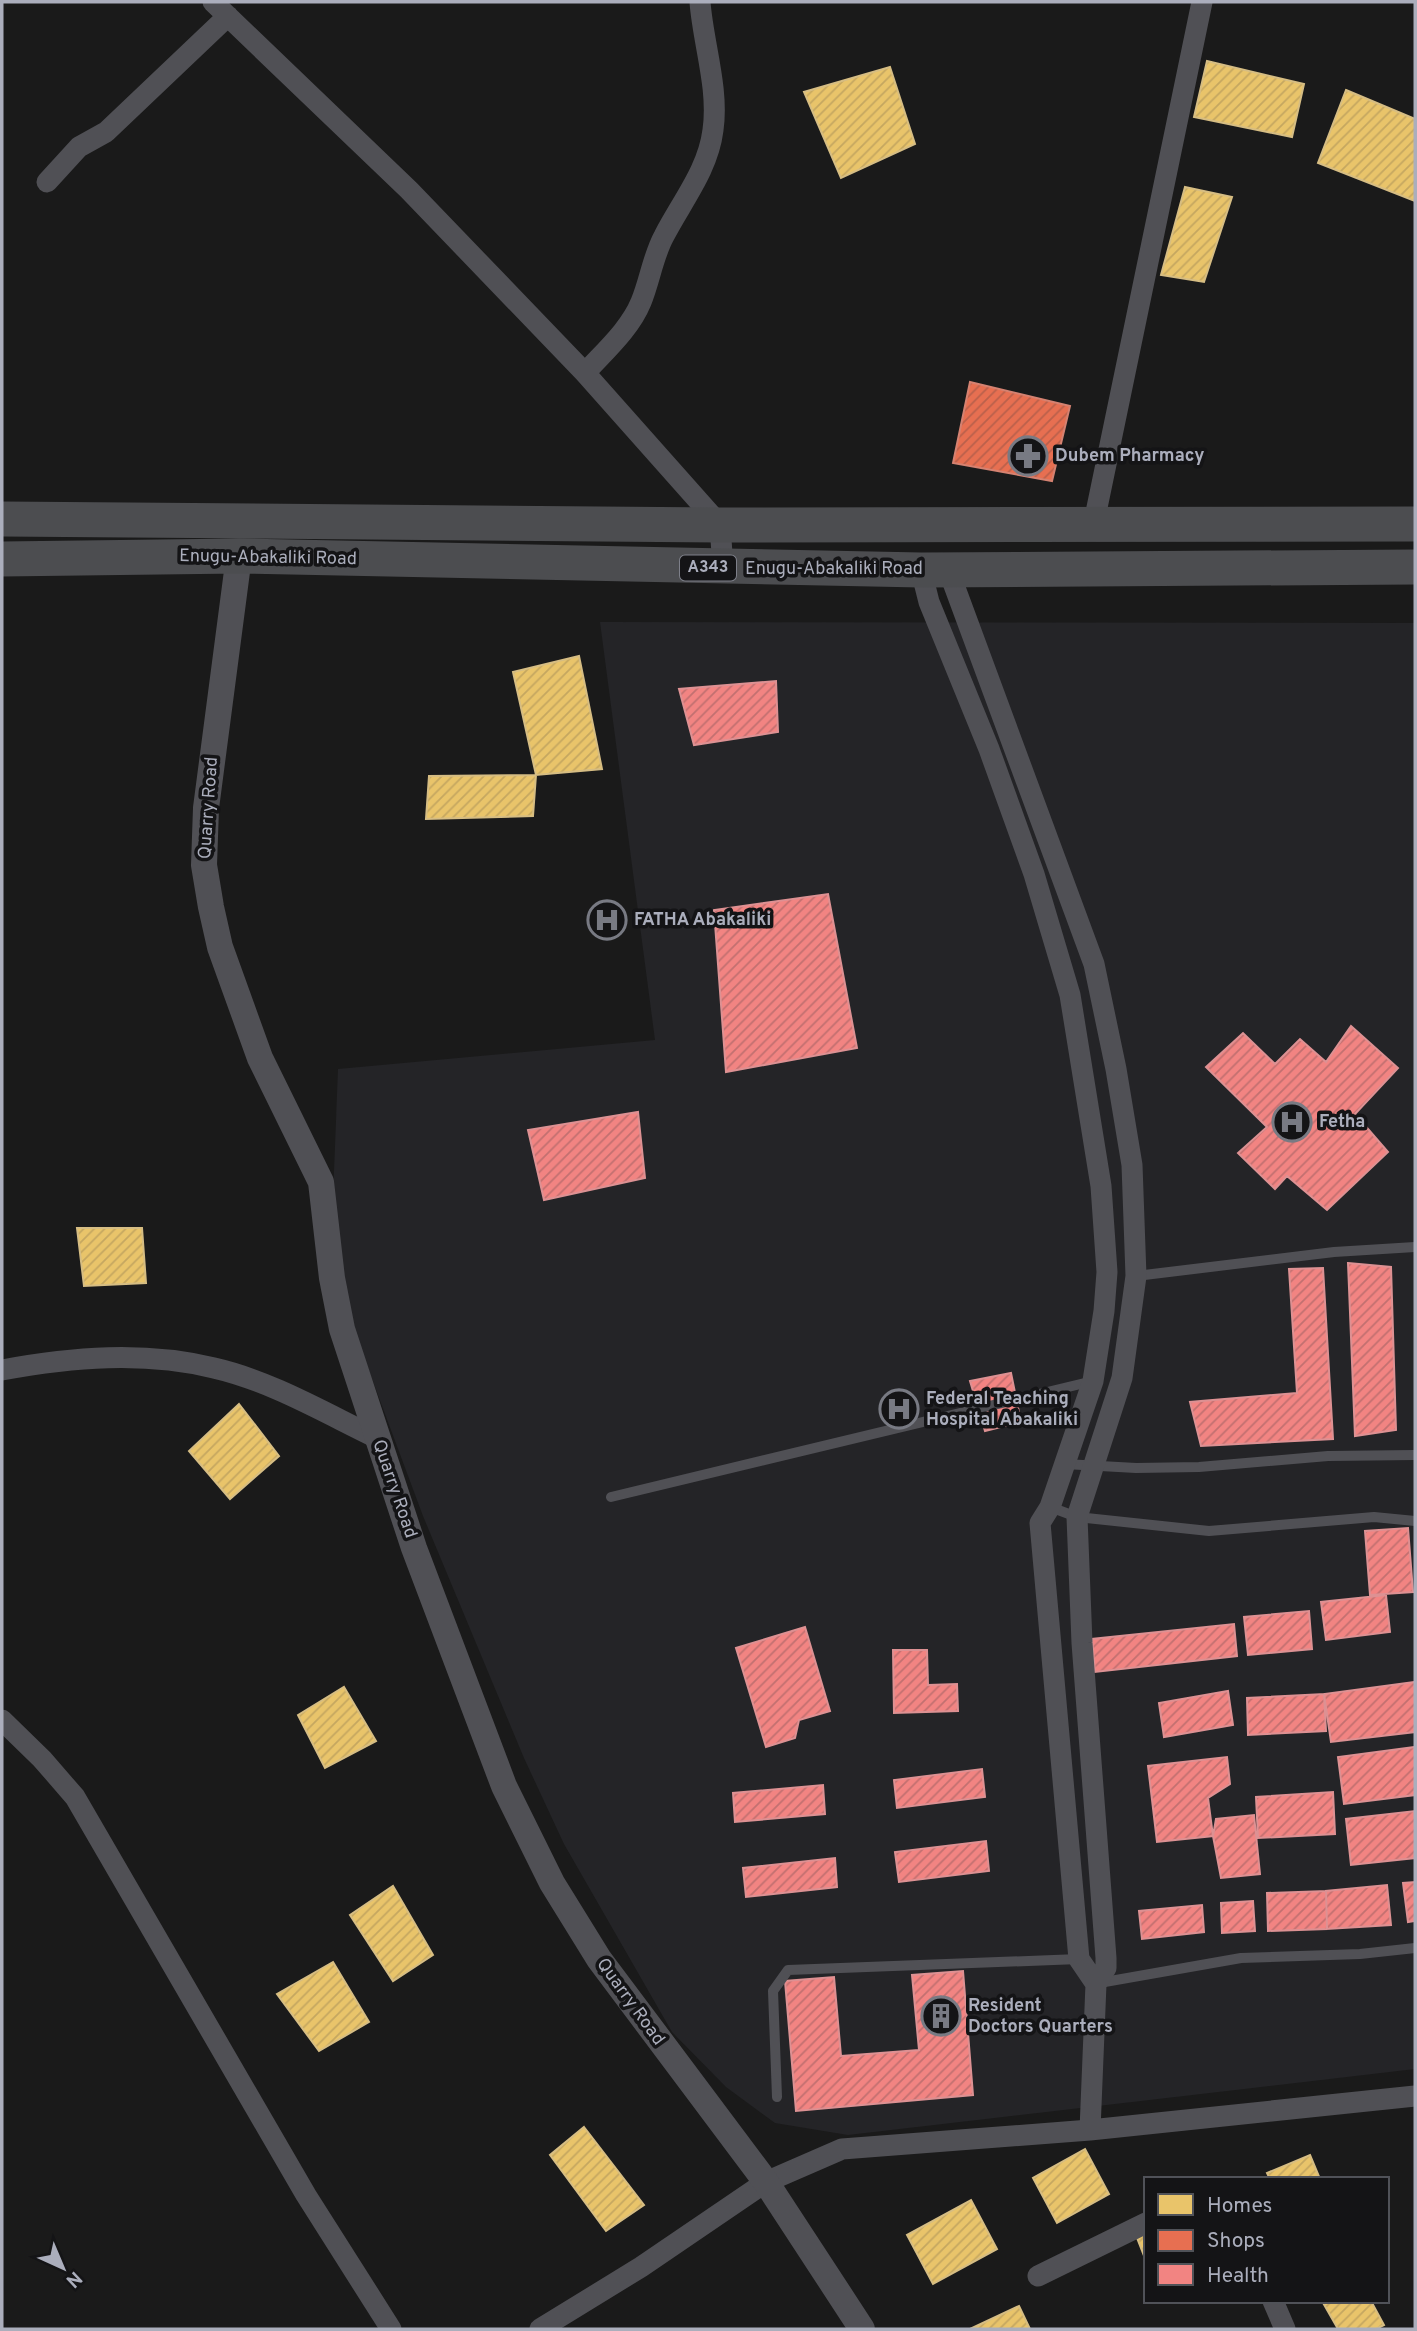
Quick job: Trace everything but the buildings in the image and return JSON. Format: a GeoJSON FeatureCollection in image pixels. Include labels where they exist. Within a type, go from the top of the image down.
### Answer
{"type":"FeatureCollection","features":[{"type":"Feature","properties":{"kind":"highway"},"geometry":{"type":"LineString","coordinates":[[2,519],[720,525],[1094,522],[1415,524]]}},
{"type":"Feature","properties":{"kind":"highway","name":"Enugu-Abakaliki Road"},"geometry":{"type":"LineString","coordinates":[[2,559],[239,556],[723,568],[934,570],[1415,568]]}},
{"type":"Feature","properties":{"kind":"street"},"geometry":{"type":"LineString","coordinates":[[585,373],[629,324],[640,304],[657,248],[688,198],[705,162],[714,129],[713,88],[700,2]]}},
{"type":"Feature","properties":{"kind":"street"},"geometry":{"type":"LineString","coordinates":[[1094,522],[1202,2]]}},
{"type":"Feature","properties":{"kind":"street"},"geometry":{"type":"LineString","coordinates":[[47,182],[79,147],[106,132],[221,9],[409,190],[585,373],[720,525],[723,568]]}},
{"type":"Feature","properties":{"kind":"street","name":"Quarry Road"},"geometry":{"type":"LineString","coordinates":[[239,556],[206,808],[204,864],[220,947],[260,1058],[321,1182],[342,1329],[377,1438],[467,1692],[504,1786],[552,1883],[598,1959],[766,2182],[862,2329]]}},
{"type":"Feature","properties":{"kind":"street"},"geometry":{"type":"LineString","coordinates":[[934,570],[1094,964],[1116,1069],[1132,1165],[1136,1276],[1122,1378],[1091,1466],[1077,1517],[1082,1643],[1106,1958],[1106,1968],[1096,1983],[1090,2130]]}},
{"type":"Feature","properties":{"kind":"street"},"geometry":{"type":"LineString","coordinates":[[934,570],[929,602],[989,749],[1034,874],[1070,995],[1101,1186],[1107,1272],[1093,1381],[1050,1507],[1040,1523],[1079,1959],[1096,1983]]}},
{"type":"Feature","properties":{"kind":"street"},"geometry":{"type":"LineString","coordinates":[[2,1370],[101,1357],[160,1358],[217,1368],[283,1393],[377,1438]]}},
{"type":"Feature","properties":{"kind":"street"},"geometry":{"type":"LineString","coordinates":[[1058,1721],[1089,1718]]}},
{"type":"Feature","properties":{"kind":"street"},"geometry":{"type":"LineString","coordinates":[[2,1720],[43,1759],[75,1797],[306,2195],[391,2329]]}},
{"type":"Feature","properties":{"kind":"street"},"geometry":{"type":"LineString","coordinates":[[1070,1867],[1100,1865]]}},
{"type":"Feature","properties":{"kind":"street"},"geometry":{"type":"LineString","coordinates":[[540,2329],[640,2267],[766,2182],[842,2150],[1090,2130],[1415,2096]]}},
{"type":"Feature","properties":{"kind":"street"},"geometry":{"type":"LineString","coordinates":[[1038,2276],[1144,2224]]}},
{"type":"Feature","properties":{"kind":"street"},"geometry":{"type":"LineString","coordinates":[[1274,2303],[1285,2329]]}},
{"type":"Feature","properties":{"kind":"lane"},"geometry":{"type":"LineString","coordinates":[[1136,1276],[1334,1252],[1415,1247]]}},
{"type":"Feature","properties":{"kind":"lane"},"geometry":{"type":"LineString","coordinates":[[611,1497],[1093,1381]]}},
{"type":"Feature","properties":{"kind":"lane"},"geometry":{"type":"LineString","coordinates":[[1065,1464],[1199,1467],[1328,1457],[1415,1455]]}},
{"type":"Feature","properties":{"kind":"lane"},"geometry":{"type":"LineString","coordinates":[[1050,1507],[1077,1517],[1209,1531],[1374,1517],[1415,1521]]}},
{"type":"Feature","properties":{"kind":"lane"},"geometry":{"type":"LineString","coordinates":[[1096,1983],[1241,1958],[1360,1954],[1415,1948]]}},
{"type":"Feature","properties":{"kind":"lane"},"geometry":{"type":"LineString","coordinates":[[777,2097],[773,1991],[788,1970],[1079,1959]]}},
{"type":"Feature","properties":{"kind":"shaded area","name":"Federal Teaching Hospital Abakaliki"},"geometry":{"type":"Polygon","coordinates":[[[600,622],[1415,623],[1415,2069],[848,2135],[775,2123],[726,2087],[672,2032],[564,1844],[524,1758],[423,1516],[343,1301],[332,1223],[338,1069],[655,1040],[600,622]]]}},
{"type":"Feature","properties":{"kind":"place","name":"Dubem Pharmacy"},"geometry":{"type":"Point","coordinates":[1028,456]}},
{"type":"Feature","properties":{"kind":"place","name":"FATHA Abakaliki"},"geometry":{"type":"Point","coordinates":[607,920]}},
{"type":"Feature","properties":{"kind":"place","name":"Fetha"},"geometry":{"type":"Point","coordinates":[1292,1122]}},
{"type":"Feature","properties":{"kind":"place","name":"Federal Teaching Hospital Abakaliki"},"geometry":{"type":"Point","coordinates":[899,1409]}},
{"type":"Feature","properties":{"kind":"place","name":"Resident Doctors Quarters"},"geometry":{"type":"Point","coordinates":[941,2016]}}]}
